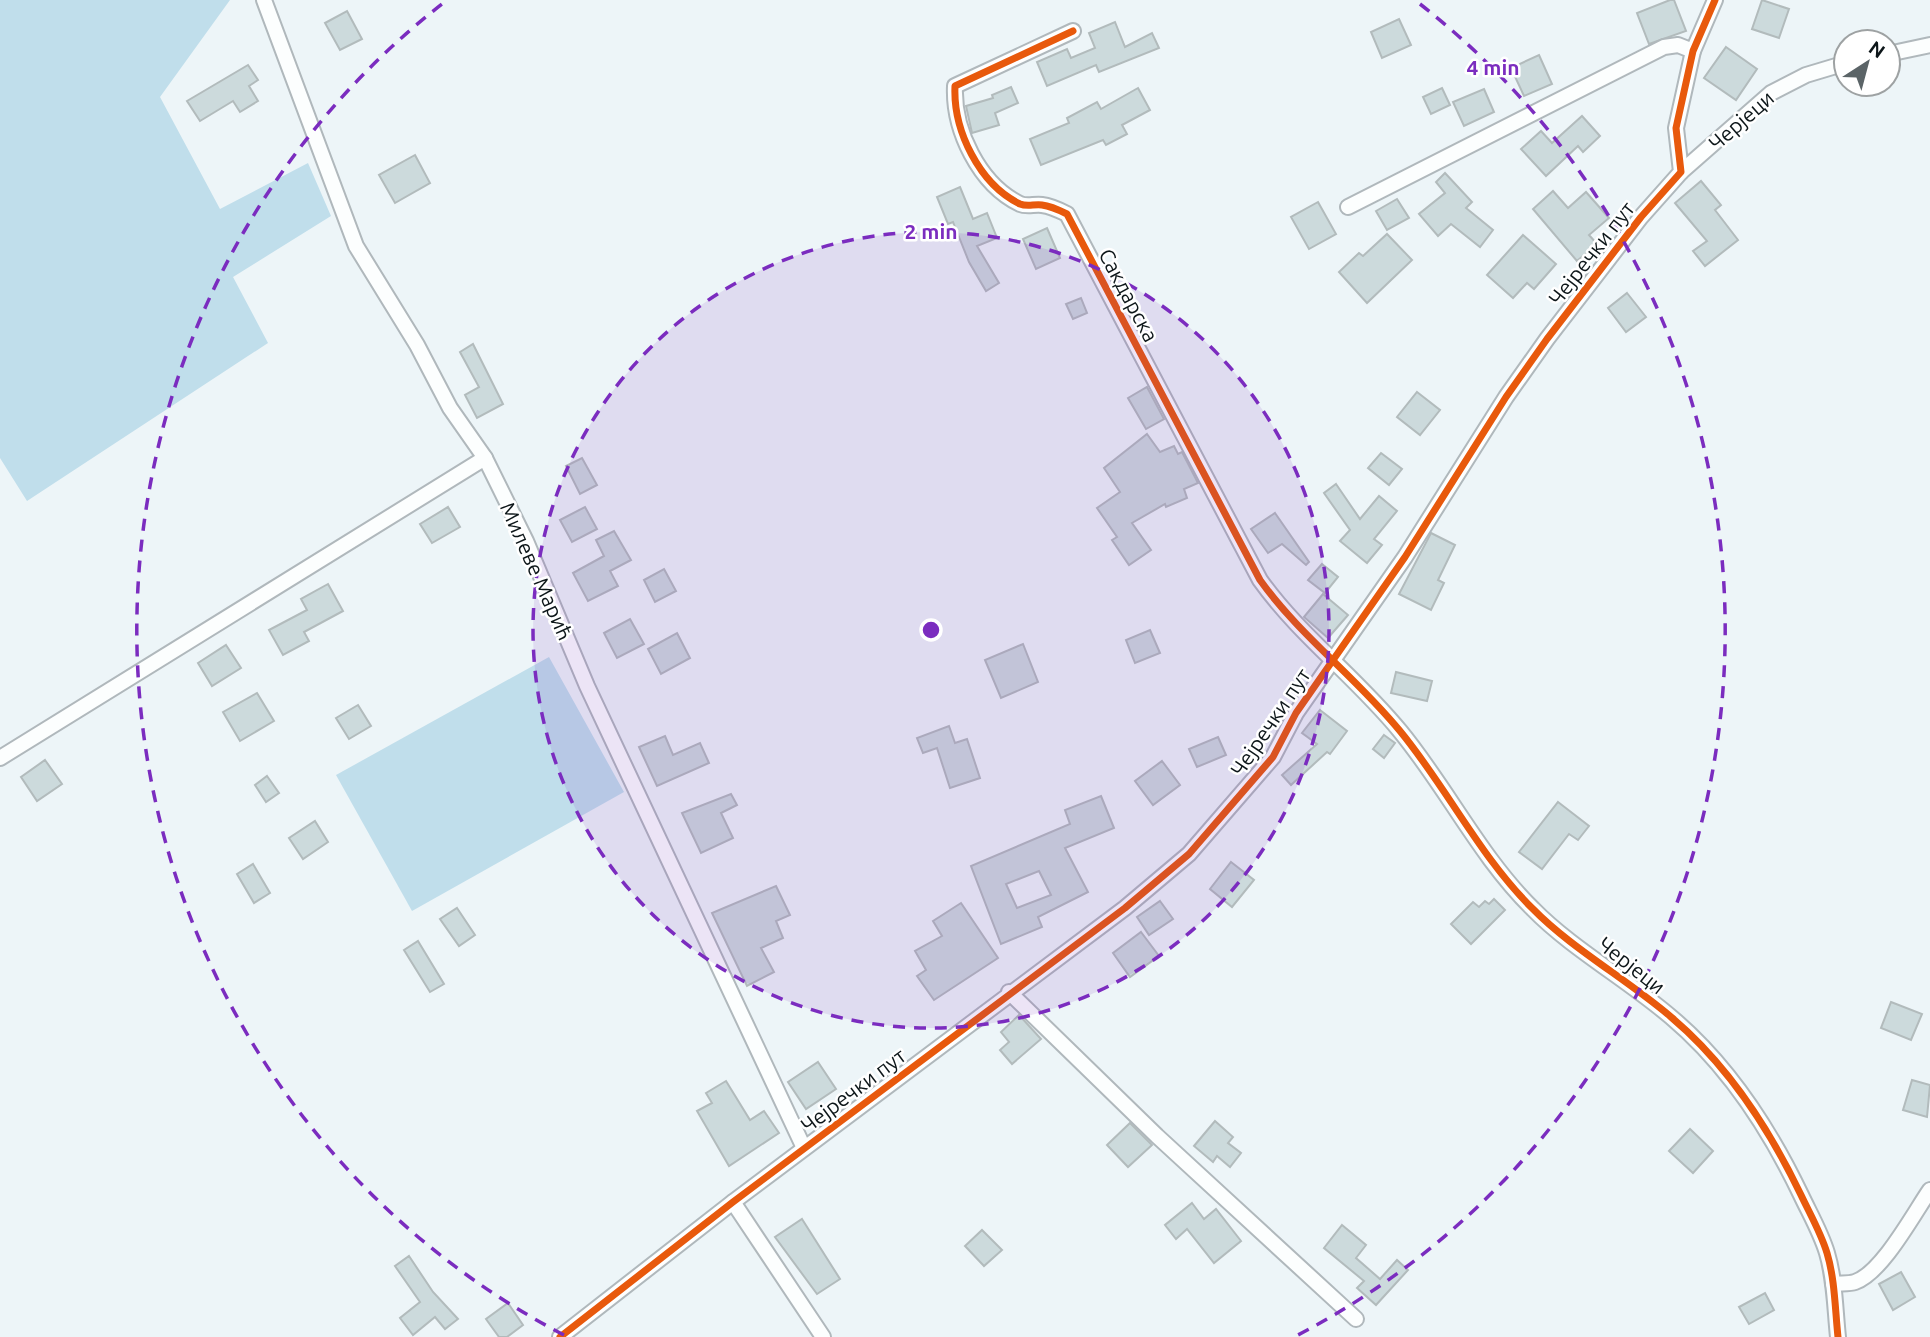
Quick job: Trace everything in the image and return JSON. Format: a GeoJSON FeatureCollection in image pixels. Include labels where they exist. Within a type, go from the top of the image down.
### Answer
{"type":"FeatureCollection","features":[{"type":"Feature","properties":{"kind":"street","name":"Милеве Мaрић"},"geometry":{"type":"LineString","coordinates":[[264,0],[356,246],[416,345],[450,408],[485,457],[526,541],[587,686],[804,1148]]}},
{"type":"Feature","properties":{"kind":"street"},"geometry":{"type":"LineString","coordinates":[[1681,172],[1676,128],[1693,51],[1715,0]]}},
{"type":"Feature","properties":{"kind":"street","name":"Сакдарска"},"geometry":{"type":"LineString","coordinates":[[1073,31],[955,86],[961,132],[984,173],[1014,200],[1023,205],[1042,205],[1067,214],[1260,580],[1286,616],[1334,659]]}},
{"type":"Feature","properties":{"kind":"street"},"geometry":{"type":"LineString","coordinates":[[1348,207],[1369,193],[1664,47],[1678,45],[1693,51]]}},
{"type":"Feature","properties":{"kind":"street"},"geometry":{"type":"LineString","coordinates":[[1902,51],[1930,46]]}},
{"type":"Feature","properties":{"kind":"street","name":"Черјеци"},"geometry":{"type":"LineString","coordinates":[[1681,172],[1771,93],[1806,75],[1832,67]]}},
{"type":"Feature","properties":{"kind":"street","name":"Чејречки пут"},"geometry":{"type":"LineString","coordinates":[[560,1337],[804,1148],[853,1115],[1009,992],[1125,908],[1189,855],[1273,757],[1296,713],[1405,558],[1506,397],[1547,339],[1641,217],[1681,172]]}},
{"type":"Feature","properties":{"kind":"street"},"geometry":{"type":"LineString","coordinates":[[0,758],[485,457]]}},
{"type":"Feature","properties":{"kind":"street","name":"Черјеци"},"geometry":{"type":"LineString","coordinates":[[1334,659],[1401,731],[1489,856],[1533,910],[1672,1018],[1730,1079],[1756,1112],[1784,1160],[1826,1252],[1833,1284],[1838,1337]]}},
{"type":"Feature","properties":{"kind":"street"},"geometry":{"type":"LineString","coordinates":[[1009,992],[1157,1136],[1356,1319]]}},
{"type":"Feature","properties":{"kind":"street"},"geometry":{"type":"LineString","coordinates":[[1833,1284],[1855,1282],[1868,1273],[1886,1255],[1930,1190]]}},
{"type":"Feature","properties":{"kind":"street"},"geometry":{"type":"LineString","coordinates":[[733,1202],[823,1337]]}},
{"type":"Feature","properties":{"kind":"shaded area"},"geometry":{"type":"Polygon","coordinates":[[[0,0],[230,0],[160,97],[220,209],[308,163],[331,216],[233,277],[268,343],[27,501],[0,458],[0,0]]]}},
{"type":"Feature","properties":{"kind":"shaded area"},"geometry":{"type":"Polygon","coordinates":[[[549,657],[624,792],[412,911],[336,775],[549,657]]]}},
{"type":"Feature","properties":{"kind":"building"},"geometry":{"type":"Polygon","coordinates":[[[1674,0],[1686,31],[1649,44],[1637,13],[1674,0]]]}},
{"type":"Feature","properties":{"kind":"building"},"geometry":{"type":"Polygon","coordinates":[[[1762,0],[1789,9],[1779,38],[1752,29],[1762,0]]]}},
{"type":"Feature","properties":{"kind":"building"},"geometry":{"type":"Polygon","coordinates":[[[347,11],[362,39],[340,50],[325,23],[347,11]]]}},
{"type":"Feature","properties":{"kind":"building"},"geometry":{"type":"Polygon","coordinates":[[[1399,19],[1411,45],[1382,58],[1371,32],[1399,19]]]}},
{"type":"Feature","properties":{"kind":"building"},"geometry":{"type":"Polygon","coordinates":[[[1115,22],[1125,47],[1152,33],[1159,48],[1099,72],[1096,65],[1047,86],[1037,62],[1067,49],[1071,58],[1095,48],[1089,33],[1115,22]]]}},
{"type":"Feature","properties":{"kind":"building"},"geometry":{"type":"Polygon","coordinates":[[[1726,47],[1757,69],[1736,100],[1704,78],[1726,47]]]}},
{"type":"Feature","properties":{"kind":"building"},"geometry":{"type":"Polygon","coordinates":[[[1539,55],[1552,84],[1524,96],[1511,68],[1539,55]]]}},
{"type":"Feature","properties":{"kind":"building"},"geometry":{"type":"Polygon","coordinates":[[[248,65],[258,80],[249,86],[258,101],[240,112],[233,101],[200,121],[187,101],[248,65]]]}},
{"type":"Feature","properties":{"kind":"building"},"geometry":{"type":"Polygon","coordinates":[[[1011,87],[1018,103],[995,113],[999,125],[972,133],[966,106],[993,98],[992,95],[1011,87]]]}},
{"type":"Feature","properties":{"kind":"building"},"geometry":{"type":"Polygon","coordinates":[[[1138,88],[1150,110],[1122,125],[1127,134],[1106,145],[1103,140],[1041,165],[1030,139],[1069,123],[1067,118],[1097,102],[1101,109],[1138,88]]]}},
{"type":"Feature","properties":{"kind":"building"},"geometry":{"type":"Polygon","coordinates":[[[1442,88],[1450,105],[1431,114],[1423,97],[1442,88]]]}},
{"type":"Feature","properties":{"kind":"building"},"geometry":{"type":"Polygon","coordinates":[[[1484,89],[1494,112],[1464,126],[1453,102],[1484,89]]]}},
{"type":"Feature","properties":{"kind":"building"},"geometry":{"type":"Polygon","coordinates":[[[1582,116],[1600,136],[1583,152],[1578,146],[1546,176],[1521,149],[1541,131],[1552,143],[1582,116]]]}},
{"type":"Feature","properties":{"kind":"building"},"geometry":{"type":"Polygon","coordinates":[[[415,155],[430,183],[395,203],[379,175],[415,155]]]}},
{"type":"Feature","properties":{"kind":"building"},"geometry":{"type":"Polygon","coordinates":[[[1445,173],[1472,202],[1466,208],[1493,230],[1480,247],[1451,224],[1438,236],[1419,214],[1445,193],[1436,182],[1445,173]]]}},
{"type":"Feature","properties":{"kind":"building"},"geometry":{"type":"Polygon","coordinates":[[[1701,181],[1721,205],[1715,210],[1738,240],[1705,266],[1693,251],[1707,241],[1675,203],[1701,181]]]}},
{"type":"Feature","properties":{"kind":"building"},"geometry":{"type":"Polygon","coordinates":[[[960,187],[973,219],[987,213],[997,238],[977,246],[999,283],[986,291],[969,262],[953,222],[948,224],[937,197],[960,187]]]}},
{"type":"Feature","properties":{"kind":"building"},"geometry":{"type":"Polygon","coordinates":[[[1553,191],[1568,208],[1586,192],[1609,218],[1589,235],[1597,244],[1577,261],[1533,209],[1553,191]]]}},
{"type":"Feature","properties":{"kind":"building"},"geometry":{"type":"Polygon","coordinates":[[[1397,199],[1409,218],[1387,230],[1376,211],[1397,199]]]}},
{"type":"Feature","properties":{"kind":"building"},"geometry":{"type":"Polygon","coordinates":[[[1318,202],[1336,234],[1309,249],[1291,217],[1318,202]]]}},
{"type":"Feature","properties":{"kind":"building"},"geometry":{"type":"Polygon","coordinates":[[[1047,228],[1060,258],[1036,269],[1023,239],[1047,228]]]}},
{"type":"Feature","properties":{"kind":"building"},"geometry":{"type":"Polygon","coordinates":[[[1387,234],[1412,260],[1367,303],[1339,272],[1359,253],[1363,256],[1387,234]]]}},
{"type":"Feature","properties":{"kind":"building"},"geometry":{"type":"Polygon","coordinates":[[[1523,235],[1556,264],[1534,289],[1527,283],[1513,298],[1487,275],[1523,235]]]}},
{"type":"Feature","properties":{"kind":"building"},"geometry":{"type":"Polygon","coordinates":[[[1627,293],[1646,317],[1626,332],[1608,308],[1627,293]]]}},
{"type":"Feature","properties":{"kind":"building"},"geometry":{"type":"Polygon","coordinates":[[[1081,298],[1087,313],[1073,319],[1066,304],[1081,298]]]}},
{"type":"Feature","properties":{"kind":"building"},"geometry":{"type":"Polygon","coordinates":[[[473,344],[503,404],[477,418],[465,395],[479,387],[460,352],[473,344]]]}},
{"type":"Feature","properties":{"kind":"building"},"geometry":{"type":"Polygon","coordinates":[[[1147,387],[1164,419],[1146,429],[1128,398],[1147,387]]]}},
{"type":"Feature","properties":{"kind":"building"},"geometry":{"type":"Polygon","coordinates":[[[1417,392],[1440,410],[1420,435],[1397,417],[1417,392]]]}},
{"type":"Feature","properties":{"kind":"building"},"geometry":{"type":"Polygon","coordinates":[[[1147,434],[1160,452],[1174,446],[1178,454],[1182,452],[1198,483],[1184,489],[1187,498],[1166,507],[1165,504],[1132,523],[1151,550],[1129,565],[1112,540],[1117,537],[1097,508],[1120,492],[1104,468],[1147,434]]]}},
{"type":"Feature","properties":{"kind":"building"},"geometry":{"type":"Polygon","coordinates":[[[1381,453],[1402,469],[1389,485],[1368,468],[1381,453]]]}},
{"type":"Feature","properties":{"kind":"building"},"geometry":{"type":"Polygon","coordinates":[[[582,458],[597,485],[580,494],[566,466],[582,458]]]}},
{"type":"Feature","properties":{"kind":"building"},"geometry":{"type":"Polygon","coordinates":[[[1336,484],[1360,519],[1379,496],[1397,511],[1374,539],[1382,545],[1367,563],[1340,541],[1350,530],[1324,493],[1336,484]]]}},
{"type":"Feature","properties":{"kind":"building"},"geometry":{"type":"Polygon","coordinates":[[[448,507],[460,527],[432,543],[420,524],[448,507]]]}},
{"type":"Feature","properties":{"kind":"building"},"geometry":{"type":"Polygon","coordinates":[[[585,507],[597,529],[572,542],[560,520],[585,507]]]}},
{"type":"Feature","properties":{"kind":"building"},"geometry":{"type":"Polygon","coordinates":[[[1275,513],[1309,562],[1306,565],[1282,544],[1268,553],[1251,529],[1275,513]]]}},
{"type":"Feature","properties":{"kind":"building"},"geometry":{"type":"Polygon","coordinates":[[[614,531],[631,560],[610,571],[618,586],[588,601],[573,573],[604,556],[596,540],[614,531]]]}},
{"type":"Feature","properties":{"kind":"building"},"geometry":{"type":"Polygon","coordinates":[[[1431,533],[1455,545],[1438,580],[1444,583],[1431,610],[1399,594],[1431,533]]]}},
{"type":"Feature","properties":{"kind":"building"},"geometry":{"type":"Polygon","coordinates":[[[1322,564],[1338,577],[1325,593],[1308,580],[1322,564]]]}},
{"type":"Feature","properties":{"kind":"building"},"geometry":{"type":"Polygon","coordinates":[[[664,569],[676,591],[655,602],[644,580],[664,569]]]}},
{"type":"Feature","properties":{"kind":"building"},"geometry":{"type":"Polygon","coordinates":[[[328,584],[343,611],[304,632],[309,641],[283,655],[269,630],[307,610],[301,599],[328,584]]]}},
{"type":"Feature","properties":{"kind":"building"},"geometry":{"type":"Polygon","coordinates":[[[1323,594],[1348,615],[1328,638],[1304,617],[1323,594]]]}},
{"type":"Feature","properties":{"kind":"building"},"geometry":{"type":"Polygon","coordinates":[[[630,619],[644,644],[617,658],[604,633],[630,619]]]}},
{"type":"Feature","properties":{"kind":"building"},"geometry":{"type":"Polygon","coordinates":[[[1150,630],[1160,653],[1135,663],[1126,640],[1150,630]]]}},
{"type":"Feature","properties":{"kind":"building"},"geometry":{"type":"Polygon","coordinates":[[[677,633],[690,658],[661,674],[648,649],[677,633]]]}},
{"type":"Feature","properties":{"kind":"building"},"geometry":{"type":"Polygon","coordinates":[[[1023,644],[1038,682],[1001,698],[985,660],[1023,644]]]}},
{"type":"Feature","properties":{"kind":"building"},"geometry":{"type":"Polygon","coordinates":[[[226,645],[241,668],[212,686],[198,663],[226,645]]]}},
{"type":"Feature","properties":{"kind":"building"},"geometry":{"type":"Polygon","coordinates":[[[1396,672],[1432,681],[1427,701],[1391,693],[1396,672]]]}},
{"type":"Feature","properties":{"kind":"building"},"geometry":{"type":"Polygon","coordinates":[[[257,693],[274,721],[240,741],[223,712],[257,693]]]}},
{"type":"Feature","properties":{"kind":"building"},"geometry":{"type":"Polygon","coordinates":[[[358,705],[371,726],[349,739],[336,718],[358,705]]]}},
{"type":"Feature","properties":{"kind":"building"},"geometry":{"type":"Polygon","coordinates":[[[1320,710],[1347,731],[1330,754],[1327,752],[1291,785],[1282,775],[1317,744],[1302,733],[1320,710]]]}},
{"type":"Feature","properties":{"kind":"building"},"geometry":{"type":"Polygon","coordinates":[[[949,726],[955,743],[967,739],[980,778],[950,788],[937,748],[923,753],[917,738],[949,726]]]}},
{"type":"Feature","properties":{"kind":"building"},"geometry":{"type":"Polygon","coordinates":[[[1384,735],[1395,743],[1384,758],[1373,749],[1384,735]]]}},
{"type":"Feature","properties":{"kind":"building"},"geometry":{"type":"Polygon","coordinates":[[[665,736],[673,755],[700,743],[709,763],[657,786],[639,747],[665,736]]]}},
{"type":"Feature","properties":{"kind":"building"},"geometry":{"type":"Polygon","coordinates":[[[1218,737],[1226,755],[1197,767],[1189,749],[1218,737]]]}},
{"type":"Feature","properties":{"kind":"building"},"geometry":{"type":"Polygon","coordinates":[[[45,760],[62,784],[37,801],[21,777],[45,760]]]}},
{"type":"Feature","properties":{"kind":"building"},"geometry":{"type":"Polygon","coordinates":[[[1162,761],[1180,785],[1153,805],[1135,781],[1162,761]]]}},
{"type":"Feature","properties":{"kind":"building"},"geometry":{"type":"Polygon","coordinates":[[[267,776],[279,793],[266,802],[255,785],[267,776]]]}},
{"type":"Feature","properties":{"kind":"building"},"geometry":{"type":"Polygon","coordinates":[[[731,794],[737,805],[721,813],[733,838],[701,853],[682,813],[731,794]]]}},
{"type":"Feature","properties":{"kind":"building"},"geometry":{"type":"Polygon","coordinates":[[[1101,796],[1114,828],[1065,848],[1088,892],[1038,917],[1042,927],[1001,944],[971,866],[1070,824],[1065,810],[1101,796]],[[1039,871],[1006,884],[1017,908],[1051,895],[1039,871]]]}},
{"type":"Feature","properties":{"kind":"building"},"geometry":{"type":"Polygon","coordinates":[[[1558,802],[1589,826],[1578,840],[1569,834],[1542,869],[1519,852],[1558,802]]]}},
{"type":"Feature","properties":{"kind":"building"},"geometry":{"type":"Polygon","coordinates":[[[315,821],[328,842],[303,859],[289,838],[315,821]]]}},
{"type":"Feature","properties":{"kind":"building"},"geometry":{"type":"Polygon","coordinates":[[[1231,862],[1254,880],[1232,907],[1210,889],[1231,862]]]}},
{"type":"Feature","properties":{"kind":"building"},"geometry":{"type":"Polygon","coordinates":[[[253,864],[270,893],[254,903],[237,874],[253,864]]]}},
{"type":"Feature","properties":{"kind":"building"},"geometry":{"type":"Polygon","coordinates":[[[776,886],[790,915],[776,921],[783,938],[761,948],[774,972],[747,986],[712,913],[776,886]]]}},
{"type":"Feature","properties":{"kind":"building"},"geometry":{"type":"Polygon","coordinates":[[[1494,899],[1505,910],[1471,944],[1451,924],[1473,902],[1479,907],[1485,901],[1489,904],[1494,899]]]}},
{"type":"Feature","properties":{"kind":"building"},"geometry":{"type":"Polygon","coordinates":[[[1160,901],[1173,919],[1149,935],[1137,917],[1160,901]]]}},
{"type":"Feature","properties":{"kind":"building"},"geometry":{"type":"Polygon","coordinates":[[[961,903],[998,958],[934,1000],[917,976],[926,970],[915,951],[942,936],[933,921],[961,903]]]}},
{"type":"Feature","properties":{"kind":"building"},"geometry":{"type":"Polygon","coordinates":[[[457,908],[475,935],[459,946],[440,919],[457,908]]]}},
{"type":"Feature","properties":{"kind":"building"},"geometry":{"type":"Polygon","coordinates":[[[1141,932],[1159,956],[1130,977],[1113,953],[1141,932]]]}},
{"type":"Feature","properties":{"kind":"building"},"geometry":{"type":"Polygon","coordinates":[[[418,941],[444,984],[430,992],[404,950],[418,941]]]}},
{"type":"Feature","properties":{"kind":"building"},"geometry":{"type":"Polygon","coordinates":[[[1891,1002],[1922,1014],[1911,1040],[1881,1028],[1891,1002]]]}},
{"type":"Feature","properties":{"kind":"building"},"geometry":{"type":"Polygon","coordinates":[[[1019,1015],[1041,1039],[1012,1064],[1000,1050],[1009,1042],[1001,1032],[1019,1015]]]}},
{"type":"Feature","properties":{"kind":"building"},"geometry":{"type":"Polygon","coordinates":[[[818,1062],[836,1089],[806,1109],[788,1082],[818,1062]]]}},
{"type":"Feature","properties":{"kind":"building"},"geometry":{"type":"Polygon","coordinates":[[[1912,1080],[1930,1085],[1927,1117],[1903,1110],[1912,1080]]]}},
{"type":"Feature","properties":{"kind":"building"},"geometry":{"type":"Polygon","coordinates":[[[726,1081],[750,1120],[764,1111],[779,1133],[729,1166],[697,1111],[712,1103],[706,1093],[726,1081]]]}},
{"type":"Feature","properties":{"kind":"building"},"geometry":{"type":"Polygon","coordinates":[[[1215,1121],[1233,1137],[1228,1143],[1241,1153],[1230,1167],[1217,1156],[1213,1162],[1194,1146],[1215,1121]]]}},
{"type":"Feature","properties":{"kind":"building"},"geometry":{"type":"Polygon","coordinates":[[[1130,1123],[1152,1145],[1128,1167],[1107,1145],[1130,1123]]]}},
{"type":"Feature","properties":{"kind":"building"},"geometry":{"type":"Polygon","coordinates":[[[1690,1129],[1713,1151],[1693,1173],[1669,1151],[1690,1129]]]}},
{"type":"Feature","properties":{"kind":"building"},"geometry":{"type":"Polygon","coordinates":[[[1192,1203],[1204,1219],[1216,1209],[1241,1241],[1214,1263],[1187,1229],[1176,1239],[1165,1225],[1192,1203]]]}},
{"type":"Feature","properties":{"kind":"building"},"geometry":{"type":"Polygon","coordinates":[[[802,1219],[840,1279],[817,1294],[775,1237],[802,1219]]]}},
{"type":"Feature","properties":{"kind":"building"},"geometry":{"type":"Polygon","coordinates":[[[1342,1225],[1366,1245],[1356,1258],[1380,1279],[1397,1260],[1408,1270],[1376,1305],[1357,1288],[1364,1281],[1324,1248],[1342,1225]]]}},
{"type":"Feature","properties":{"kind":"building"},"geometry":{"type":"Polygon","coordinates":[[[982,1230],[1002,1250],[984,1266],[965,1246],[982,1230]]]}},
{"type":"Feature","properties":{"kind":"building"},"geometry":{"type":"Polygon","coordinates":[[[409,1256],[433,1292],[458,1319],[445,1329],[435,1317],[413,1335],[400,1318],[420,1302],[395,1266],[409,1256]]]}},
{"type":"Feature","properties":{"kind":"building"},"geometry":{"type":"Polygon","coordinates":[[[1901,1272],[1915,1297],[1893,1310],[1879,1284],[1901,1272]]]}},
{"type":"Feature","properties":{"kind":"building"},"geometry":{"type":"Polygon","coordinates":[[[1765,1293],[1774,1310],[1749,1324],[1739,1307],[1765,1293]]]}},
{"type":"Feature","properties":{"kind":"building"},"geometry":{"type":"Polygon","coordinates":[[[508,1303],[523,1325],[507,1337],[499,1337],[486,1319],[508,1303]]]}},
{"type":"Feature","properties":{"kind":"cycle path"},"geometry":{"type":"LineString","coordinates":[[560,1337],[733,1202],[1125,908],[1189,854],[1273,757],[1296,713],[1405,557],[1506,397],[1641,217],[1681,172],[1676,128],[1693,51],[1715,0]]}},
{"type":"Feature","properties":{"kind":"cycle path"},"geometry":{"type":"LineString","coordinates":[[1073,31],[955,86],[959,120],[971,154],[992,183],[1005,195],[1023,205],[1055,208],[1067,214],[1260,580],[1276,600],[1400,731],[1514,889],[1565,937],[1671,1017],[1729,1077],[1761,1122],[1789,1170],[1822,1238],[1832,1274],[1838,1337]]}}]}
